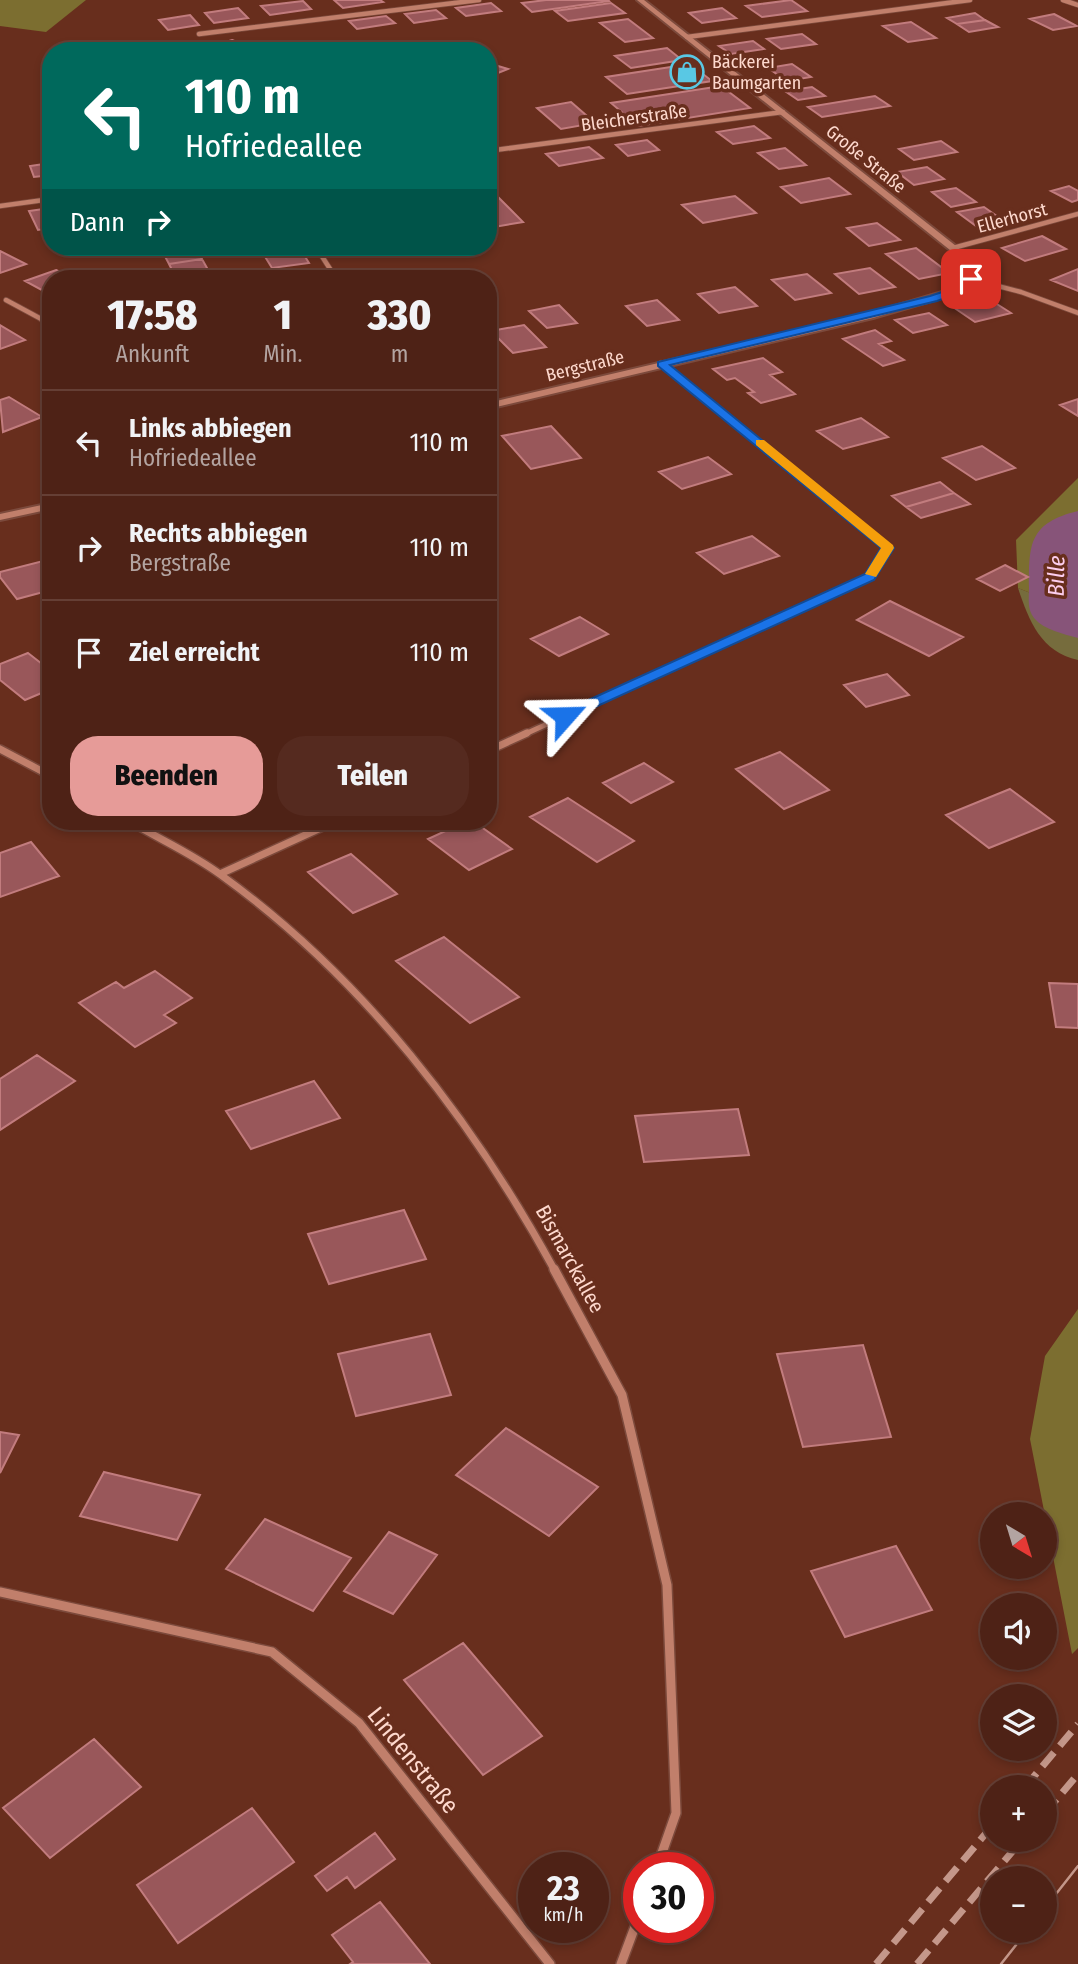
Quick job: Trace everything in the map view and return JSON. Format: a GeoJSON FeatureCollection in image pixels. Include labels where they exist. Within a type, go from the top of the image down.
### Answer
{"type":"FeatureCollection","features":[{"type":"Feature","properties":{"kind":"street"},"geometry":{"type":"LineString","coordinates":[[199,34],[479,0]]}},
{"type":"Feature","properties":{"kind":"street","name":"Große Straße"},"geometry":{"type":"LineString","coordinates":[[640,0],[953,248],[969,263],[975,275],[971,279]]}},
{"type":"Feature","properties":{"kind":"street"},"geometry":{"type":"LineString","coordinates":[[687,37],[970,0]]}},
{"type":"Feature","properties":{"kind":"street"},"geometry":{"type":"LineString","coordinates":[[1063,0],[1078,5]]}},
{"type":"Feature","properties":{"kind":"street","name":"Bleicherstraße"},"geometry":{"type":"LineString","coordinates":[[497,150],[783,112]]}},
{"type":"Feature","properties":{"kind":"street"},"geometry":{"type":"LineString","coordinates":[[0,206],[42,200]]}},
{"type":"Feature","properties":{"kind":"street","name":"Ellerhorst"},"geometry":{"type":"LineString","coordinates":[[953,248],[1078,214]]}},
{"type":"Feature","properties":{"kind":"street"},"geometry":{"type":"LineString","coordinates":[[971,279],[1021,292],[1078,313]]}},
{"type":"Feature","properties":{"kind":"street","name":"Bergstraße"},"geometry":{"type":"LineString","coordinates":[[497,404],[933,299],[952,292],[971,279]]}},
{"type":"Feature","properties":{"kind":"street"},"geometry":{"type":"LineString","coordinates":[[6,300],[42,319]]}},
{"type":"Feature","properties":{"kind":"street"},"geometry":{"type":"LineString","coordinates":[[497,747],[870,577],[888,548],[662,364]]}},
{"type":"Feature","properties":{"kind":"street"},"geometry":{"type":"LineString","coordinates":[[0,517],[42,508]]}},
{"type":"Feature","properties":{"kind":"street"},"geometry":{"type":"LineString","coordinates":[[0,749],[42,771]]}},
{"type":"Feature","properties":{"kind":"street","name":"Bismarckallee"},"geometry":{"type":"LineString","coordinates":[[144,830],[220,874],[309,947],[400,1042],[459,1118],[517,1200],[622,1395],[667,1584],[676,1813],[662,1852]]}},
{"type":"Feature","properties":{"kind":"street"},"geometry":{"type":"LineString","coordinates":[[220,874],[316,830]]}},
{"type":"Feature","properties":{"kind":"street","name":"Lindenstraße"},"geometry":{"type":"LineString","coordinates":[[0,1592],[272,1652],[359,1723],[550,1964]]}},
{"type":"Feature","properties":{"kind":"street"},"geometry":{"type":"LineString","coordinates":[[621,1964],[629,1943]]}},
{"type":"Feature","properties":{"kind":"shaded area"},"geometry":{"type":"Polygon","coordinates":[[[0,0],[86,0],[46,32],[0,26],[0,0]]]}},
{"type":"Feature","properties":{"kind":"shaded area"},"geometry":{"type":"Polygon","coordinates":[[[1078,478],[1078,612],[1018,588],[1016,540],[1078,478]]]}},
{"type":"Feature","properties":{"kind":"shaded area"},"geometry":{"type":"Polygon","coordinates":[[[1018,588],[1078,612],[1078,660],[1055,650],[1038,633],[1018,588]]]}},
{"type":"Feature","properties":{"kind":"shaded area"},"geometry":{"type":"Polygon","coordinates":[[[1078,1309],[1078,1648],[1072,1654],[1057,1577],[1057,1502],[1042,1502],[1030,1439],[1045,1356],[1078,1309]]]}},
{"type":"Feature","properties":{"kind":"building"},"geometry":{"type":"Polygon","coordinates":[[[334,0],[380,0],[383,2],[343,8],[334,0]]]}},
{"type":"Feature","properties":{"kind":"building"},"geometry":{"type":"Polygon","coordinates":[[[546,0],[609,1],[532,12],[522,3],[546,0]]]}},
{"type":"Feature","properties":{"kind":"building"},"geometry":{"type":"Polygon","coordinates":[[[791,0],[807,11],[762,17],[746,6],[791,0]]]}},
{"type":"Feature","properties":{"kind":"building"},"geometry":{"type":"Polygon","coordinates":[[[303,1],[311,9],[270,15],[261,6],[303,1]]]}},
{"type":"Feature","properties":{"kind":"building"},"geometry":{"type":"Polygon","coordinates":[[[491,3],[501,11],[466,16],[456,8],[491,3]]]}},
{"type":"Feature","properties":{"kind":"building"},"geometry":{"type":"Polygon","coordinates":[[[611,3],[625,13],[568,21],[555,11],[611,3]]]}},
{"type":"Feature","properties":{"kind":"building"},"geometry":{"type":"Polygon","coordinates":[[[238,8],[248,18],[214,23],[205,13],[238,8]]]}},
{"type":"Feature","properties":{"kind":"building"},"geometry":{"type":"Polygon","coordinates":[[[722,8],[736,18],[702,23],[689,13],[722,8]]]}},
{"type":"Feature","properties":{"kind":"building"},"geometry":{"type":"Polygon","coordinates":[[[436,10],[446,18],[414,23],[405,14],[436,10]]]}},
{"type":"Feature","properties":{"kind":"building"},"geometry":{"type":"Polygon","coordinates":[[[975,13],[985,20],[957,24],[947,18],[975,13]]]}},
{"type":"Feature","properties":{"kind":"building"},"geometry":{"type":"Polygon","coordinates":[[[1054,14],[1077,26],[1053,30],[1030,19],[1054,14]]]}},
{"type":"Feature","properties":{"kind":"building"},"geometry":{"type":"Polygon","coordinates":[[[190,15],[199,25],[168,30],[159,20],[190,15]]]}},
{"type":"Feature","properties":{"kind":"building"},"geometry":{"type":"Polygon","coordinates":[[[386,16],[395,23],[357,29],[349,21],[386,16]]]}},
{"type":"Feature","properties":{"kind":"building"},"geometry":{"type":"Polygon","coordinates":[[[628,19],[653,38],[625,42],[600,23],[628,19]]]}},
{"type":"Feature","properties":{"kind":"building"},"geometry":{"type":"Polygon","coordinates":[[[985,20],[998,27],[969,32],[957,24],[985,20]]]}},
{"type":"Feature","properties":{"kind":"building"},"geometry":{"type":"Polygon","coordinates":[[[911,22],[936,38],[908,42],[883,26],[911,22]]]}},
{"type":"Feature","properties":{"kind":"building"},"geometry":{"type":"Polygon","coordinates":[[[802,34],[816,44],[781,49],[767,39],[802,34]]]}},
{"type":"Feature","properties":{"kind":"building"},"geometry":{"type":"Polygon","coordinates":[[[753,41],[764,49],[731,54],[719,46],[753,41]]]}},
{"type":"Feature","properties":{"kind":"building"},"geometry":{"type":"Polygon","coordinates":[[[667,48],[682,60],[631,68],[615,56],[667,48]]]}},
{"type":"Feature","properties":{"kind":"building"},"geometry":{"type":"Polygon","coordinates":[[[690,64],[712,81],[627,94],[606,77],[690,64]]]}},
{"type":"Feature","properties":{"kind":"building"},"geometry":{"type":"Polygon","coordinates":[[[792,64],[811,77],[787,81],[768,68],[792,64]]]}},
{"type":"Feature","properties":{"kind":"building"},"geometry":{"type":"Polygon","coordinates":[[[497,66],[508,69],[497,73],[497,66]]]}},
{"type":"Feature","properties":{"kind":"building"},"geometry":{"type":"Polygon","coordinates":[[[721,86],[750,108],[638,126],[611,103],[721,86]]]}},
{"type":"Feature","properties":{"kind":"building"},"geometry":{"type":"Polygon","coordinates":[[[812,87],[825,96],[798,100],[785,91],[812,87]]]}},
{"type":"Feature","properties":{"kind":"building"},"geometry":{"type":"Polygon","coordinates":[[[875,96],[890,106],[822,117],[808,107],[875,96]]]}},
{"type":"Feature","properties":{"kind":"building"},"geometry":{"type":"Polygon","coordinates":[[[571,102],[595,123],[561,129],[537,108],[571,102]]]}},
{"type":"Feature","properties":{"kind":"building"},"geometry":{"type":"Polygon","coordinates":[[[754,126],[770,138],[733,144],[717,132],[754,126]]]}},
{"type":"Feature","properties":{"kind":"building"},"geometry":{"type":"Polygon","coordinates":[[[647,140],[659,150],[628,156],[616,145],[647,140]]]}},
{"type":"Feature","properties":{"kind":"building"},"geometry":{"type":"Polygon","coordinates":[[[941,141],[957,152],[914,160],[899,149],[941,141]]]}},
{"type":"Feature","properties":{"kind":"building"},"geometry":{"type":"Polygon","coordinates":[[[589,147],[603,158],[559,166],[546,154],[589,147]]]}},
{"type":"Feature","properties":{"kind":"building"},"geometry":{"type":"Polygon","coordinates":[[[785,148],[806,165],[779,169],[758,153],[785,148]]]}},
{"type":"Feature","properties":{"kind":"building"},"geometry":{"type":"Polygon","coordinates":[[[42,164],[42,176],[34,177],[30,166],[42,164]]]}},
{"type":"Feature","properties":{"kind":"building"},"geometry":{"type":"Polygon","coordinates":[[[927,167],[944,179],[914,185],[897,172],[927,167]]]}},
{"type":"Feature","properties":{"kind":"building"},"geometry":{"type":"Polygon","coordinates":[[[829,178],[850,194],[801,203],[781,187],[829,178]]]}},
{"type":"Feature","properties":{"kind":"building"},"geometry":{"type":"Polygon","coordinates":[[[1069,186],[1078,191],[1078,200],[1072,202],[1051,191],[1069,186]]]}},
{"type":"Feature","properties":{"kind":"building"},"geometry":{"type":"Polygon","coordinates":[[[956,188],[976,202],[951,207],[932,192],[956,188]]]}},
{"type":"Feature","properties":{"kind":"building"},"geometry":{"type":"Polygon","coordinates":[[[497,196],[523,222],[497,226],[497,196]]]}},
{"type":"Feature","properties":{"kind":"building"},"geometry":{"type":"Polygon","coordinates":[[[735,196],[756,213],[703,223],[682,205],[735,196]]]}},
{"type":"Feature","properties":{"kind":"building"},"geometry":{"type":"Polygon","coordinates":[[[984,207],[1008,224],[980,229],[957,212],[984,207]]]}},
{"type":"Feature","properties":{"kind":"building"},"geometry":{"type":"Polygon","coordinates":[[[42,209],[42,229],[38,230],[29,211],[42,209]]]}},
{"type":"Feature","properties":{"kind":"building"},"geometry":{"type":"Polygon","coordinates":[[[877,223],[900,240],[869,246],[847,228],[877,223]]]}},
{"type":"Feature","properties":{"kind":"building"},"geometry":{"type":"Polygon","coordinates":[[[1042,236],[1066,249],[1025,261],[1002,248],[1042,236]]]}},
{"type":"Feature","properties":{"kind":"building"},"geometry":{"type":"Polygon","coordinates":[[[916,248],[949,273],[919,279],[886,254],[916,248]]]}},
{"type":"Feature","properties":{"kind":"building"},"geometry":{"type":"Polygon","coordinates":[[[0,251],[26,264],[0,273],[0,251]]]}},
{"type":"Feature","properties":{"kind":"building"},"geometry":{"type":"Polygon","coordinates":[[[165,256],[200,256],[202,259],[169,264],[165,256]]]}},
{"type":"Feature","properties":{"kind":"building"},"geometry":{"type":"Polygon","coordinates":[[[265,256],[305,256],[309,263],[272,268],[265,256]]]}},
{"type":"Feature","properties":{"kind":"building"},"geometry":{"type":"Polygon","coordinates":[[[202,259],[208,270],[172,270],[169,264],[202,259]]]}},
{"type":"Feature","properties":{"kind":"building"},"geometry":{"type":"Polygon","coordinates":[[[870,268],[895,287],[859,294],[835,274],[870,268]]]}},
{"type":"Feature","properties":{"kind":"building"},"geometry":{"type":"Polygon","coordinates":[[[1078,269],[1078,291],[1051,280],[1078,269]]]}},
{"type":"Feature","properties":{"kind":"building"},"geometry":{"type":"Polygon","coordinates":[[[807,274],[831,293],[795,300],[772,280],[807,274]]]}},
{"type":"Feature","properties":{"kind":"building"},"geometry":{"type":"Polygon","coordinates":[[[42,275],[42,290],[25,281],[42,275]]]}},
{"type":"Feature","properties":{"kind":"building"},"geometry":{"type":"Polygon","coordinates":[[[735,287],[757,306],[719,313],[698,294],[735,287]]]}},
{"type":"Feature","properties":{"kind":"building"},"geometry":{"type":"Polygon","coordinates":[[[989,299],[1011,313],[975,322],[953,307],[989,299]]]}},
{"type":"Feature","properties":{"kind":"building"},"geometry":{"type":"Polygon","coordinates":[[[657,300],[679,320],[647,326],[626,306],[657,300]]]}},
{"type":"Feature","properties":{"kind":"building"},"geometry":{"type":"Polygon","coordinates":[[[559,305],[577,323],[547,328],[529,311],[559,305]]]}},
{"type":"Feature","properties":{"kind":"building"},"geometry":{"type":"Polygon","coordinates":[[[929,313],[947,325],[913,333],[895,320],[929,313]]]}},
{"type":"Feature","properties":{"kind":"building"},"geometry":{"type":"Polygon","coordinates":[[[0,325],[25,340],[0,349],[0,325]]]}},
{"type":"Feature","properties":{"kind":"building"},"geometry":{"type":"Polygon","coordinates":[[[524,325],[546,347],[513,353],[497,337],[497,330],[524,325]]]}},
{"type":"Feature","properties":{"kind":"building"},"geometry":{"type":"Polygon","coordinates":[[[875,330],[891,341],[879,344],[904,360],[883,366],[843,339],[875,330]]]}},
{"type":"Feature","properties":{"kind":"building"},"geometry":{"type":"Polygon","coordinates":[[[763,358],[782,372],[770,375],[795,394],[761,403],[748,393],[754,392],[735,378],[727,380],[713,369],[763,358]]]}},
{"type":"Feature","properties":{"kind":"building"},"geometry":{"type":"Polygon","coordinates":[[[9,397],[42,417],[3,432],[0,400],[9,397]]]}},
{"type":"Feature","properties":{"kind":"building"},"geometry":{"type":"Polygon","coordinates":[[[1078,399],[1078,416],[1060,405],[1078,399]]]}},
{"type":"Feature","properties":{"kind":"building"},"geometry":{"type":"Polygon","coordinates":[[[861,418],[888,437],[843,449],[817,431],[861,418]]]}},
{"type":"Feature","properties":{"kind":"building"},"geometry":{"type":"Polygon","coordinates":[[[551,426],[581,458],[531,469],[502,436],[551,426]]]}},
{"type":"Feature","properties":{"kind":"building"},"geometry":{"type":"Polygon","coordinates":[[[982,446],[1015,468],[976,480],[943,458],[982,446]]]}},
{"type":"Feature","properties":{"kind":"building"},"geometry":{"type":"Polygon","coordinates":[[[708,457],[731,474],[682,489],[659,472],[708,457]]]}},
{"type":"Feature","properties":{"kind":"building"},"geometry":{"type":"Polygon","coordinates":[[[940,482],[954,493],[906,507],[892,496],[940,482]]]}},
{"type":"Feature","properties":{"kind":"building"},"geometry":{"type":"Polygon","coordinates":[[[954,493],[970,504],[921,518],[906,507],[954,493]]]}},
{"type":"Feature","properties":{"kind":"building"},"geometry":{"type":"Polygon","coordinates":[[[752,536],[779,556],[724,574],[697,553],[752,536]]]}},
{"type":"Feature","properties":{"kind":"building"},"geometry":{"type":"Polygon","coordinates":[[[42,561],[42,592],[17,599],[0,577],[0,572],[42,561]]]}},
{"type":"Feature","properties":{"kind":"building"},"geometry":{"type":"Polygon","coordinates":[[[1005,565],[1028,577],[1000,591],[977,579],[1005,565]]]}},
{"type":"Feature","properties":{"kind":"building"},"geometry":{"type":"Polygon","coordinates":[[[890,601],[963,637],[929,656],[857,620],[890,601]]]}},
{"type":"Feature","properties":{"kind":"building"},"geometry":{"type":"Polygon","coordinates":[[[580,617],[608,634],[559,656],[531,639],[580,617]]]}},
{"type":"Feature","properties":{"kind":"building"},"geometry":{"type":"Polygon","coordinates":[[[28,653],[42,664],[42,693],[25,700],[0,680],[0,664],[28,653]]]}},
{"type":"Feature","properties":{"kind":"building"},"geometry":{"type":"Polygon","coordinates":[[[887,674],[909,695],[866,707],[844,685],[887,674]]]}},
{"type":"Feature","properties":{"kind":"building"},"geometry":{"type":"Polygon","coordinates":[[[780,752],[829,790],[784,809],[736,769],[780,752]]]}},
{"type":"Feature","properties":{"kind":"building"},"geometry":{"type":"Polygon","coordinates":[[[644,763],[673,782],[631,803],[603,783],[644,763]]]}},
{"type":"Feature","properties":{"kind":"building"},"geometry":{"type":"Polygon","coordinates":[[[1010,789],[1054,822],[989,848],[946,815],[1010,789]]]}},
{"type":"Feature","properties":{"kind":"building"},"geometry":{"type":"Polygon","coordinates":[[[568,798],[634,841],[597,862],[530,817],[568,798]]]}},
{"type":"Feature","properties":{"kind":"building"},"geometry":{"type":"Polygon","coordinates":[[[448,830],[486,830],[512,849],[469,870],[428,839],[448,830]]]}},
{"type":"Feature","properties":{"kind":"building"},"geometry":{"type":"Polygon","coordinates":[[[31,842],[59,876],[0,897],[0,853],[31,842]]]}},
{"type":"Feature","properties":{"kind":"building"},"geometry":{"type":"Polygon","coordinates":[[[351,854],[397,894],[353,913],[308,872],[351,854]]]}},
{"type":"Feature","properties":{"kind":"building"},"geometry":{"type":"Polygon","coordinates":[[[444,937],[519,997],[470,1023],[396,961],[444,937]]]}},
{"type":"Feature","properties":{"kind":"building"},"geometry":{"type":"Polygon","coordinates":[[[155,971],[192,998],[164,1015],[176,1023],[135,1047],[79,1003],[116,982],[124,988],[155,971]]]}},
{"type":"Feature","properties":{"kind":"building"},"geometry":{"type":"Polygon","coordinates":[[[1049,983],[1078,984],[1078,1028],[1056,1027],[1049,983]]]}},
{"type":"Feature","properties":{"kind":"building"},"geometry":{"type":"Polygon","coordinates":[[[37,1055],[75,1081],[0,1130],[0,1079],[37,1055]]]}},
{"type":"Feature","properties":{"kind":"building"},"geometry":{"type":"Polygon","coordinates":[[[314,1081],[340,1118],[251,1149],[226,1111],[314,1081]]]}},
{"type":"Feature","properties":{"kind":"building"},"geometry":{"type":"Polygon","coordinates":[[[738,1109],[749,1155],[644,1162],[635,1116],[738,1109]]]}},
{"type":"Feature","properties":{"kind":"building"},"geometry":{"type":"Polygon","coordinates":[[[404,1210],[426,1259],[329,1284],[308,1234],[404,1210]]]}},
{"type":"Feature","properties":{"kind":"building"},"geometry":{"type":"Polygon","coordinates":[[[430,1334],[451,1395],[356,1416],[338,1354],[430,1334]]]}},
{"type":"Feature","properties":{"kind":"building"},"geometry":{"type":"Polygon","coordinates":[[[863,1345],[891,1437],[803,1447],[777,1354],[863,1345]]]}},
{"type":"Feature","properties":{"kind":"building"},"geometry":{"type":"Polygon","coordinates":[[[506,1428],[598,1487],[549,1536],[456,1475],[506,1428]]]}},
{"type":"Feature","properties":{"kind":"building"},"geometry":{"type":"Polygon","coordinates":[[[0,1432],[19,1435],[0,1473],[0,1432]]]}},
{"type":"Feature","properties":{"kind":"building"},"geometry":{"type":"Polygon","coordinates":[[[104,1472],[200,1495],[177,1540],[80,1516],[104,1472]]]}},
{"type":"Feature","properties":{"kind":"building"},"geometry":{"type":"Polygon","coordinates":[[[265,1519],[351,1558],[313,1611],[226,1569],[265,1519]]]}},
{"type":"Feature","properties":{"kind":"building"},"geometry":{"type":"Polygon","coordinates":[[[389,1532],[437,1555],[393,1614],[344,1591],[389,1532]]]}},
{"type":"Feature","properties":{"kind":"building"},"geometry":{"type":"Polygon","coordinates":[[[896,1546],[932,1610],[845,1637],[811,1571],[896,1546]]]}},
{"type":"Feature","properties":{"kind":"building"},"geometry":{"type":"Polygon","coordinates":[[[463,1643],[542,1736],[483,1775],[404,1680],[463,1643]]]}},
{"type":"Feature","properties":{"kind":"building"},"geometry":{"type":"Polygon","coordinates":[[[94,1739],[141,1787],[50,1858],[3,1808],[94,1739]]]}},
{"type":"Feature","properties":{"kind":"building"},"geometry":{"type":"Polygon","coordinates":[[[252,1808],[294,1862],[178,1943],[137,1885],[252,1808]]]}},
{"type":"Feature","properties":{"kind":"building"},"geometry":{"type":"Polygon","coordinates":[[[375,1833],[395,1859],[355,1888],[347,1877],[327,1891],[315,1876],[375,1833]]]}},
{"type":"Feature","properties":{"kind":"building"},"geometry":{"type":"Polygon","coordinates":[[[380,1902],[430,1964],[350,1964],[353,1962],[332,1935],[380,1902]]]}},
{"type":"Feature","properties":{"kind":"waterway","name":"Bille"},"geometry":{"type":"LineString","coordinates":[[1078,526],[1055,545],[1055,610],[1078,622]]}},
{"type":"Feature","properties":{"kind":"tram line"},"geometry":{"type":"LineString","coordinates":[[1057,1893],[1078,1866]]}},
{"type":"Feature","properties":{"kind":"tram line"},"geometry":{"type":"LineString","coordinates":[[1001,1964],[1018,1943]]}},
{"type":"Feature","properties":{"kind":"railway"},"geometry":{"type":"LineString","coordinates":[[1035,1775],[1078,1724]]}},
{"type":"Feature","properties":{"kind":"railway"},"geometry":{"type":"LineString","coordinates":[[1057,1799],[1078,1774]]}},
{"type":"Feature","properties":{"kind":"railway"},"geometry":{"type":"LineString","coordinates":[[876,1964],[980,1840]]}},
{"type":"Feature","properties":{"kind":"railway"},"geometry":{"type":"LineString","coordinates":[[917,1964],[1012,1852]]}},
{"type":"Feature","properties":{"kind":"slow traffic"},"geometry":{"type":"LineString","coordinates":[[760,443],[888,548],[871,574]]}},
{"type":"Feature","properties":{"kind":"place","name":"Bäckerei Baumgarten"},"geometry":{"type":"Point","coordinates":[687,72]}},
{"type":"Feature","properties":{"kind":"route"},"geometry":{"type":"LineString","coordinates":[[565,716],[870,577],[888,548],[662,364],[933,299],[952,292],[971,279]]}}]}
